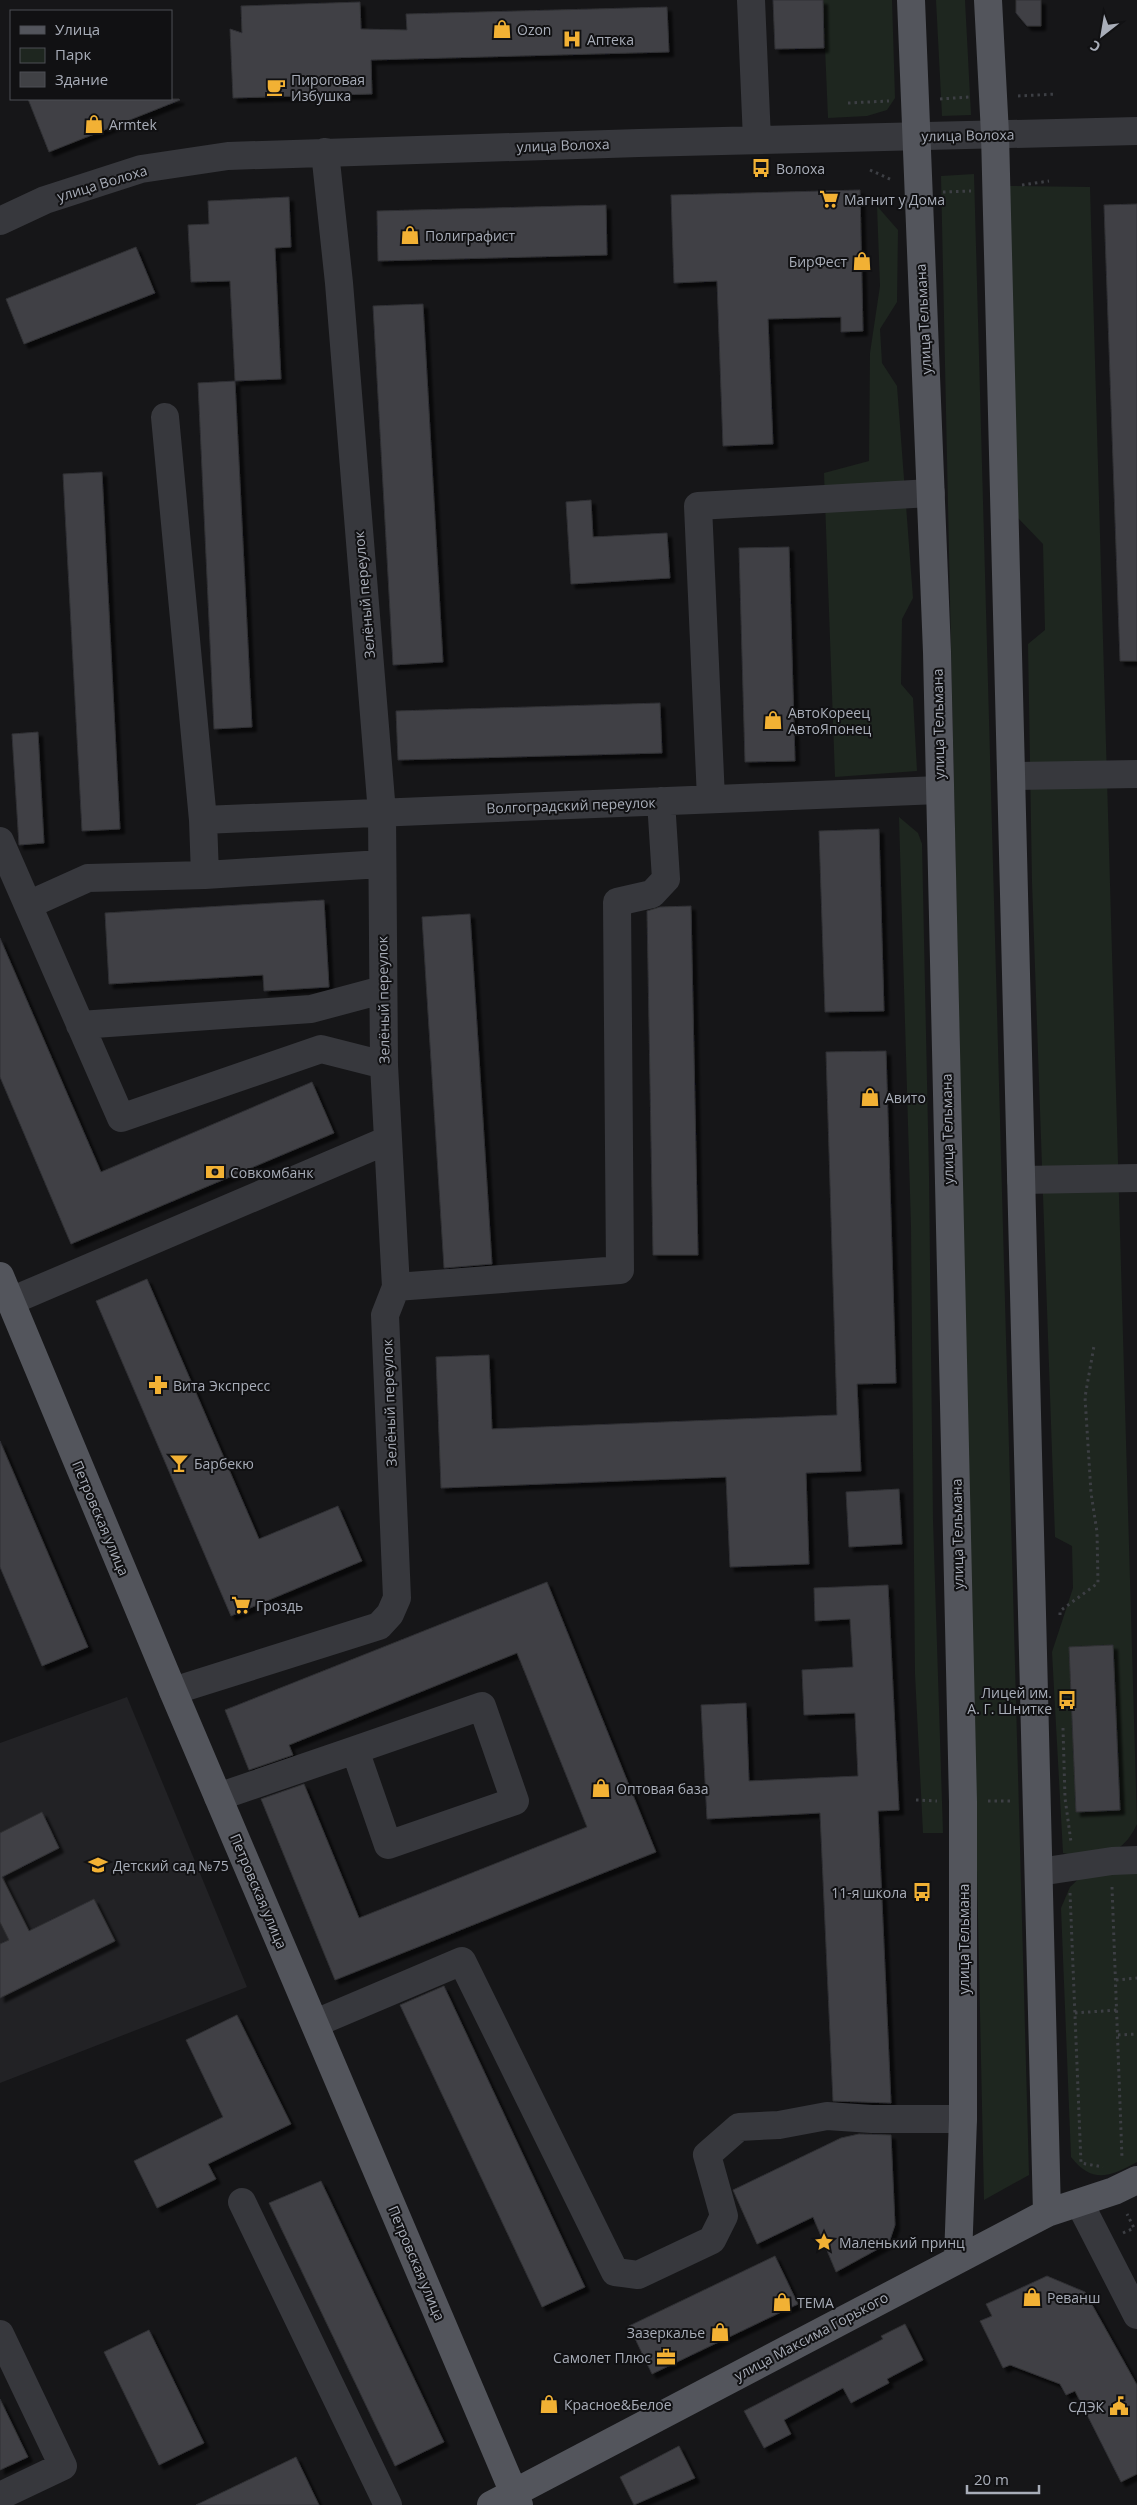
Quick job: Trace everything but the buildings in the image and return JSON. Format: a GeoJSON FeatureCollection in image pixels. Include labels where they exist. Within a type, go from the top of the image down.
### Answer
{"type":"FeatureCollection","features":[{"type":"Feature","properties":{"kind":"main road","name":"улица Тельмана"},"geometry":{"type":"LineString","coordinates":[[911,0],[931,492],[940,790],[963,1802],[963,2119],[958,2258]]}},
{"type":"Feature","properties":{"kind":"main road"},"geometry":{"type":"LineString","coordinates":[[988,0],[995,134],[1047,2213]]}},
{"type":"Feature","properties":{"kind":"main road","name":"Петровская улица"},"geometry":{"type":"LineString","coordinates":[[3,1286],[218,1798],[316,2023],[508,2501]]}},
{"type":"Feature","properties":{"kind":"main road","name":"улица Максима Горького"},"geometry":{"type":"LineString","coordinates":[[508,2501],[958,2258],[1047,2213],[1080,2204],[1130,2169]]}},
{"type":"Feature","properties":{"kind":"street"},"geometry":{"type":"LineString","coordinates":[[752,0],[757,140]]}},
{"type":"Feature","properties":{"kind":"street","name":"улица Волоха"},"geometry":{"type":"LineString","coordinates":[[0,221],[45,200],[141,169],[228,156],[1137,131]]}},
{"type":"Feature","properties":{"kind":"street","name":"Зелёный переулок"},"geometry":{"type":"LineString","coordinates":[[173,1691],[379,1626],[390,1614],[397,1598],[386,1316],[396,1287],[384,1065],[382,813],[339,293],[325,152]]}},
{"type":"Feature","properties":{"kind":"street"},"geometry":{"type":"LineString","coordinates":[[165,417],[203,820],[205,875]]}},
{"type":"Feature","properties":{"kind":"street"},"geometry":{"type":"LineString","coordinates":[[711,800],[698,506],[931,492]]}},
{"type":"Feature","properties":{"kind":"street"},"geometry":{"type":"LineString","coordinates":[[1011,776],[1137,774]]}},
{"type":"Feature","properties":{"kind":"street","name":"Волгоградский переулок"},"geometry":{"type":"LineString","coordinates":[[203,820],[940,790]]}},
{"type":"Feature","properties":{"kind":"street"},"geometry":{"type":"LineString","coordinates":[[396,1287],[620,1270],[617,902],[652,894],[666,879],[661,801]]}},
{"type":"Feature","properties":{"kind":"street"},"geometry":{"type":"LineString","coordinates":[[0,841],[121,1118],[321,1049],[384,1065]]}},
{"type":"Feature","properties":{"kind":"street"},"geometry":{"type":"LineString","coordinates":[[28,905],[88,878],[205,875],[381,864]]}},
{"type":"Feature","properties":{"kind":"street"},"geometry":{"type":"LineString","coordinates":[[80,1025],[311,1009],[382,990]]}},
{"type":"Feature","properties":{"kind":"street"},"geometry":{"type":"LineString","coordinates":[[3,1286],[388,1140]]}},
{"type":"Feature","properties":{"kind":"street"},"geometry":{"type":"LineString","coordinates":[[1021,1180],[1137,1178]]}},
{"type":"Feature","properties":{"kind":"street"},"geometry":{"type":"LineString","coordinates":[[218,1798],[355,1750],[482,1706],[515,1801],[388,1845],[355,1750]]}},
{"type":"Feature","properties":{"kind":"street"},"geometry":{"type":"LineString","coordinates":[[1039,1872],[1074,1878],[1137,1860]]}},
{"type":"Feature","properties":{"kind":"street"},"geometry":{"type":"LineString","coordinates":[[316,2023],[462,1961],[615,2272],[638,2275],[712,2240],[724,2216],[708,2155],[738,2127],[779,2125],[827,2116],[872,2119],[963,2119]]}},
{"type":"Feature","properties":{"kind":"street"},"geometry":{"type":"LineString","coordinates":[[242,2202],[388,2505]]}},
{"type":"Feature","properties":{"kind":"street"},"geometry":{"type":"LineString","coordinates":[[1080,2204],[1137,2315]]}},
{"type":"Feature","properties":{"kind":"street"},"geometry":{"type":"LineString","coordinates":[[0,2334],[63,2466],[0,2496]]}},
{"type":"Feature","properties":{"kind":"path"},"geometry":{"type":"LineString","coordinates":[[848,103],[1057,94]]}},
{"type":"Feature","properties":{"kind":"path"},"geometry":{"type":"LineString","coordinates":[[870,170],[918,192],[996,190],[1049,181]]}},
{"type":"Feature","properties":{"kind":"path"},"geometry":{"type":"LineString","coordinates":[[1060,1621],[1060,1611],[1098,1582],[1097,1532],[1091,1493],[1085,1397],[1094,1346]]}},
{"type":"Feature","properties":{"kind":"path"},"geometry":{"type":"LineString","coordinates":[[1063,1719],[1065,1798],[1074,1878],[1070,1893],[1081,2164],[1106,2167]]}},
{"type":"Feature","properties":{"kind":"path"},"geometry":{"type":"LineString","coordinates":[[1070,1893],[1074,1878]]}},
{"type":"Feature","properties":{"kind":"path"},"geometry":{"type":"LineString","coordinates":[[1112,1878],[1118,2035],[1130,2169]]}},
{"type":"Feature","properties":{"kind":"path"},"geometry":{"type":"LineString","coordinates":[[1116,1980],[1137,1978]]}},
{"type":"Feature","properties":{"kind":"path"},"geometry":{"type":"LineString","coordinates":[[1075,2012],[1117,2010]]}},
{"type":"Feature","properties":{"kind":"path"},"geometry":{"type":"LineString","coordinates":[[1118,2035],[1137,2034]]}},
{"type":"Feature","properties":{"kind":"shaded area","name":"Детский сад №75"},"geometry":{"type":"Polygon","coordinates":[[[127,1697],[247,1987],[0,2083],[0,1743],[127,1697]]]}},
{"type":"Feature","properties":{"kind":"green space"},"geometry":{"type":"Polygon","coordinates":[[[823,0],[892,0],[895,98],[887,110],[867,116],[828,118],[823,0]]]}},
{"type":"Feature","properties":{"kind":"green space"},"geometry":{"type":"Polygon","coordinates":[[[936,0],[965,0],[971,115],[942,116],[936,0]]]}},
{"type":"Feature","properties":{"kind":"green space"},"geometry":{"type":"Polygon","coordinates":[[[974,174],[1029,2175],[984,2200],[941,176],[974,174]]]}},
{"type":"Feature","properties":{"kind":"green space"},"geometry":{"type":"Polygon","coordinates":[[[1008,186],[1090,187],[1137,1824],[1124,1844],[1107,1854],[1097,1856],[1063,1853],[1052,1652],[1073,1588],[1072,1546],[1055,1537],[1032,882],[1028,644],[1045,630],[1043,544],[1018,518],[1008,186]]]}},
{"type":"Feature","properties":{"kind":"green space"},"geometry":{"type":"Polygon","coordinates":[[[877,206],[898,230],[897,302],[880,329],[882,363],[897,386],[913,598],[902,619],[901,684],[913,698],[917,771],[835,777],[824,473],[869,461],[870,353],[880,286],[877,206]]]}},
{"type":"Feature","properties":{"kind":"green space"},"geometry":{"type":"Polygon","coordinates":[[[899,817],[918,833],[922,844],[929,1176],[933,1520],[943,1833],[923,1833],[915,1674],[911,1227],[899,817]]]}},
{"type":"Feature","properties":{"kind":"green space"},"geometry":{"type":"Polygon","coordinates":[[[1137,1871],[1137,2162],[1110,2174],[1094,2174],[1079,2166],[1071,2157],[1061,1908],[1070,1887],[1086,1872],[1137,1871]]]}},
{"type":"Feature","properties":{"kind":"place","name":"Ozon"},"geometry":{"type":"Point","coordinates":[502,29]}},
{"type":"Feature","properties":{"kind":"place","name":"Аптека"},"geometry":{"type":"Point","coordinates":[572,39]}},
{"type":"Feature","properties":{"kind":"place","name":"Пироговая Избушка"},"geometry":{"type":"Point","coordinates":[276,87]}},
{"type":"Feature","properties":{"kind":"place","name":"Armtek"},"geometry":{"type":"Point","coordinates":[94,124]}},
{"type":"Feature","properties":{"kind":"place","name":"Волоха"},"geometry":{"type":"Point","coordinates":[761,168]}},
{"type":"Feature","properties":{"kind":"place","name":"Магнит у Дома"},"geometry":{"type":"Point","coordinates":[829,199]}},
{"type":"Feature","properties":{"kind":"place","name":"Полиграфист"},"geometry":{"type":"Point","coordinates":[410,235]}},
{"type":"Feature","properties":{"kind":"place","name":"БирФест"},"geometry":{"type":"Point","coordinates":[862,261]}},
{"type":"Feature","properties":{"kind":"place","name":"АвтоКореец АвтоЯпонец"},"geometry":{"type":"Point","coordinates":[773,720]}},
{"type":"Feature","properties":{"kind":"place","name":"Авито"},"geometry":{"type":"Point","coordinates":[870,1097]}},
{"type":"Feature","properties":{"kind":"place","name":"Совкомбанк"},"geometry":{"type":"Point","coordinates":[215,1172]}},
{"type":"Feature","properties":{"kind":"place","name":"Вита Экспресс"},"geometry":{"type":"Point","coordinates":[158,1385]}},
{"type":"Feature","properties":{"kind":"place","name":"Барбекю"},"geometry":{"type":"Point","coordinates":[179,1463]}},
{"type":"Feature","properties":{"kind":"place","name":"Гроздь"},"geometry":{"type":"Point","coordinates":[241,1605]}},
{"type":"Feature","properties":{"kind":"place","name":"Лицей им. А. Г. Шнитке"},"geometry":{"type":"Point","coordinates":[1067,1700]}},
{"type":"Feature","properties":{"kind":"place","name":"Оптовая база"},"geometry":{"type":"Point","coordinates":[601,1788]}},
{"type":"Feature","properties":{"kind":"place","name":"Детский сад №75"},"geometry":{"type":"Point","coordinates":[98,1865]}},
{"type":"Feature","properties":{"kind":"place","name":"11-я школа"},"geometry":{"type":"Point","coordinates":[922,1892]}},
{"type":"Feature","properties":{"kind":"place","name":"Маленький принц"},"geometry":{"type":"Point","coordinates":[824,2242]}},
{"type":"Feature","properties":{"kind":"place","name":"Реванш"},"geometry":{"type":"Point","coordinates":[1032,2297]}},
{"type":"Feature","properties":{"kind":"place","name":"ТЕМА"},"geometry":{"type":"Point","coordinates":[782,2302]}},
{"type":"Feature","properties":{"kind":"place","name":"Зазеркалье"},"geometry":{"type":"Point","coordinates":[720,2332]}},
{"type":"Feature","properties":{"kind":"place","name":"Самолет Плюс"},"geometry":{"type":"Point","coordinates":[666,2357]}},
{"type":"Feature","properties":{"kind":"place","name":"Красное&Белое"},"geometry":{"type":"Point","coordinates":[549,2404]}},
{"type":"Feature","properties":{"kind":"place","name":"СДЭК"},"geometry":{"type":"Point","coordinates":[1119,2406]}}]}
